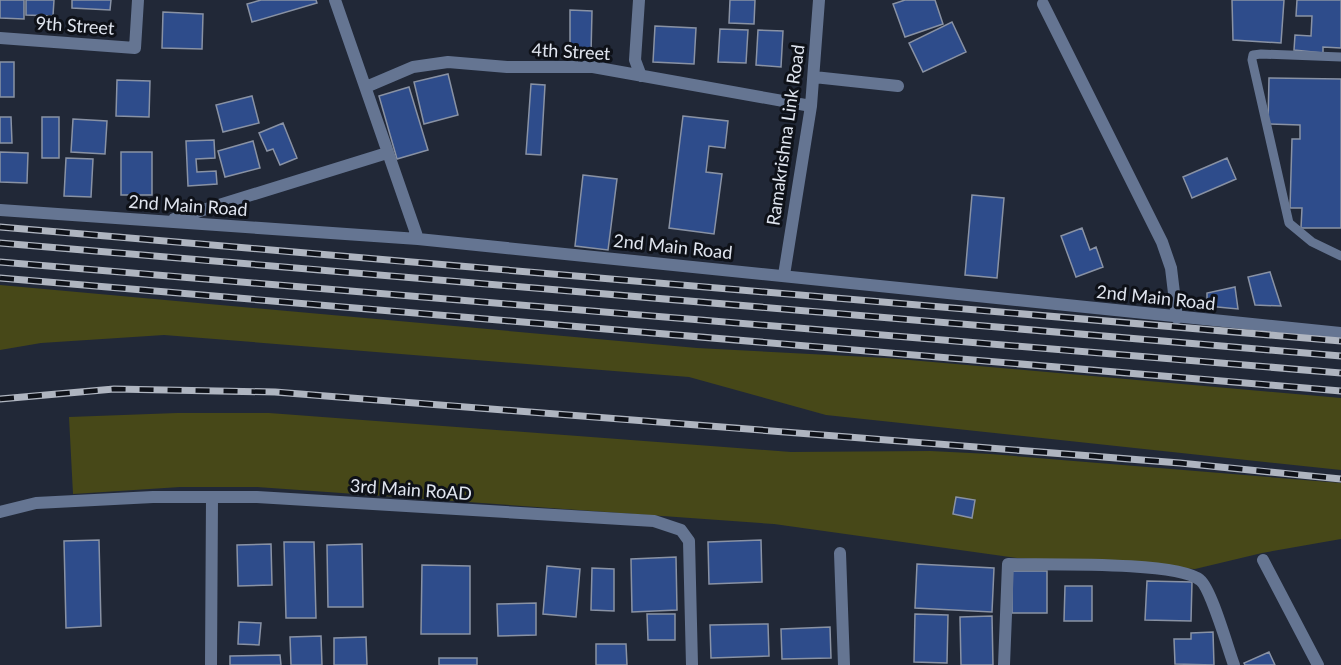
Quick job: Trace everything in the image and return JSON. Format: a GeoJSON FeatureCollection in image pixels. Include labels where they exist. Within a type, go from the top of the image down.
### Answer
{"type":"FeatureCollection","features":[{"type":"Feature","properties":{"kind":"street","name":"9th Street"},"geometry":{"type":"LineString","coordinates":[[0,38],[135,48],[138,0]]}},
{"type":"Feature","properties":{"kind":"street"},"geometry":{"type":"LineString","coordinates":[[335,0],[418,239]]}},
{"type":"Feature","properties":{"kind":"street"},"geometry":{"type":"LineString","coordinates":[[639,0],[635,60],[640,76]]}},
{"type":"Feature","properties":{"kind":"street","name":"Ramakrishna Link Road"},"geometry":{"type":"LineString","coordinates":[[784,275],[811,106],[819,0]]}},
{"type":"Feature","properties":{"kind":"street"},"geometry":{"type":"LineString","coordinates":[[1043,4],[1162,242],[1171,268],[1177,318]]}},
{"type":"Feature","properties":{"kind":"street","name":"4th Street"},"geometry":{"type":"LineString","coordinates":[[366,87],[413,67],[448,62],[507,67],[593,67],[811,106]]}},
{"type":"Feature","properties":{"kind":"street"},"geometry":{"type":"LineString","coordinates":[[814,77],[898,86]]}},
{"type":"Feature","properties":{"kind":"street"},"geometry":{"type":"LineString","coordinates":[[166,221],[387,153]]}},
{"type":"Feature","properties":{"kind":"street","name":"2nd Main Road"},"geometry":{"type":"LineString","coordinates":[[0,210],[418,239],[1341,333]]}},
{"type":"Feature","properties":{"kind":"street","name":"3rd Main RoAD"},"geometry":{"type":"LineString","coordinates":[[0,512],[36,503],[153,497],[257,497],[654,521],[681,530],[689,541],[692,665]]}},
{"type":"Feature","properties":{"kind":"street"},"geometry":{"type":"LineString","coordinates":[[211,665],[212,497]]}},
{"type":"Feature","properties":{"kind":"street"},"geometry":{"type":"LineString","coordinates":[[840,553],[844,665]]}},
{"type":"Feature","properties":{"kind":"street"},"geometry":{"type":"LineString","coordinates":[[1263,560],[1318,665]]}},
{"type":"Feature","properties":{"kind":"street"},"geometry":{"type":"LineString","coordinates":[[1004,665],[1008,564],[1172,568],[1200,580],[1209,594],[1234,665]]}},
{"type":"Feature","properties":{"kind":"lane"},"geometry":{"type":"LineString","coordinates":[[1341,57],[1261,54],[1253,55],[1252,60],[1288,223],[1312,242],[1341,255]]}},
{"type":"Feature","properties":{"kind":"shaded area"},"geometry":{"type":"Polygon","coordinates":[[[0,285],[697,348],[887,358],[1341,398],[1341,470],[826,415],[689,377],[164,335],[41,343],[0,350],[0,285]]]}},
{"type":"Feature","properties":{"kind":"shaded area"},"geometry":{"type":"Polygon","coordinates":[[[177,413],[269,413],[791,452],[930,451],[990,454],[1341,483],[1341,539],[1262,553],[1195,569],[1017,558],[774,524],[257,487],[180,487],[73,494],[69,417],[177,413]]]}},
{"type":"Feature","properties":{"kind":"building"},"geometry":{"type":"Polygon","coordinates":[[[0,0],[24,0],[24,19],[0,18],[0,0]]]}},
{"type":"Feature","properties":{"kind":"building"},"geometry":{"type":"Polygon","coordinates":[[[26,0],[54,0],[53,16],[26,15],[26,0]]]}},
{"type":"Feature","properties":{"kind":"building"},"geometry":{"type":"Polygon","coordinates":[[[72,0],[111,0],[110,10],[72,8],[72,0]]]}},
{"type":"Feature","properties":{"kind":"building"},"geometry":{"type":"Polygon","coordinates":[[[261,0],[316,0],[317,3],[252,22],[247,4],[261,0]]]}},
{"type":"Feature","properties":{"kind":"building"},"geometry":{"type":"Polygon","coordinates":[[[730,0],[755,0],[754,24],[729,23],[730,0]]]}},
{"type":"Feature","properties":{"kind":"building"},"geometry":{"type":"Polygon","coordinates":[[[905,0],[935,0],[943,24],[905,37],[893,4],[905,0]]]}},
{"type":"Feature","properties":{"kind":"building"},"geometry":{"type":"Polygon","coordinates":[[[1232,0],[1284,0],[1281,43],[1233,40],[1232,0]]]}},
{"type":"Feature","properties":{"kind":"building"},"geometry":{"type":"Polygon","coordinates":[[[1297,0],[1341,0],[1341,48],[1323,47],[1323,53],[1294,50],[1295,35],[1311,36],[1312,16],[1296,16],[1297,0]]]}},
{"type":"Feature","properties":{"kind":"building"},"geometry":{"type":"Polygon","coordinates":[[[570,10],[592,11],[591,54],[570,54],[570,10]]]}},
{"type":"Feature","properties":{"kind":"building"},"geometry":{"type":"Polygon","coordinates":[[[163,12],[203,14],[202,49],[162,48],[163,12]]]}},
{"type":"Feature","properties":{"kind":"building"},"geometry":{"type":"Polygon","coordinates":[[[952,22],[966,52],[923,72],[909,43],[952,22]]]}},
{"type":"Feature","properties":{"kind":"building"},"geometry":{"type":"Polygon","coordinates":[[[655,26],[696,28],[694,64],[653,62],[655,26]]]}},
{"type":"Feature","properties":{"kind":"building"},"geometry":{"type":"Polygon","coordinates":[[[720,29],[748,30],[746,63],[718,62],[720,29]]]}},
{"type":"Feature","properties":{"kind":"building"},"geometry":{"type":"Polygon","coordinates":[[[758,30],[783,31],[781,67],[756,65],[758,30]]]}},
{"type":"Feature","properties":{"kind":"building"},"geometry":{"type":"Polygon","coordinates":[[[0,62],[14,62],[14,97],[0,97],[0,62]]]}},
{"type":"Feature","properties":{"kind":"building"},"geometry":{"type":"Polygon","coordinates":[[[448,74],[458,115],[424,124],[414,82],[448,74]]]}},
{"type":"Feature","properties":{"kind":"building"},"geometry":{"type":"Polygon","coordinates":[[[1269,78],[1341,79],[1341,228],[1301,228],[1302,208],[1290,208],[1292,139],[1300,139],[1300,125],[1268,124],[1269,78]]]}},
{"type":"Feature","properties":{"kind":"building"},"geometry":{"type":"Polygon","coordinates":[[[117,80],[150,81],[149,117],[116,116],[117,80]]]}},
{"type":"Feature","properties":{"kind":"building"},"geometry":{"type":"Polygon","coordinates":[[[531,84],[545,85],[541,155],[526,154],[531,84]]]}},
{"type":"Feature","properties":{"kind":"building"},"geometry":{"type":"Polygon","coordinates":[[[409,87],[428,150],[397,159],[379,96],[409,87]]]}},
{"type":"Feature","properties":{"kind":"building"},"geometry":{"type":"Polygon","coordinates":[[[252,96],[259,123],[223,132],[216,105],[252,96]]]}},
{"type":"Feature","properties":{"kind":"building"},"geometry":{"type":"Polygon","coordinates":[[[683,116],[728,121],[725,148],[709,146],[706,172],[722,174],[714,234],[669,228],[683,116]]]}},
{"type":"Feature","properties":{"kind":"building"},"geometry":{"type":"Polygon","coordinates":[[[0,117],[11,117],[12,143],[0,143],[0,117]]]}},
{"type":"Feature","properties":{"kind":"building"},"geometry":{"type":"Polygon","coordinates":[[[42,117],[59,117],[59,158],[42,158],[42,117]]]}},
{"type":"Feature","properties":{"kind":"building"},"geometry":{"type":"Polygon","coordinates":[[[73,119],[107,121],[105,154],[71,152],[73,119]]]}},
{"type":"Feature","properties":{"kind":"building"},"geometry":{"type":"Polygon","coordinates":[[[283,123],[297,158],[280,165],[273,149],[267,151],[259,133],[283,123]]]}},
{"type":"Feature","properties":{"kind":"building"},"geometry":{"type":"Polygon","coordinates":[[[214,140],[215,158],[196,159],[197,172],[216,171],[217,184],[188,186],[186,141],[214,140]]]}},
{"type":"Feature","properties":{"kind":"building"},"geometry":{"type":"Polygon","coordinates":[[[253,141],[260,168],[225,177],[218,151],[253,141]]]}},
{"type":"Feature","properties":{"kind":"building"},"geometry":{"type":"Polygon","coordinates":[[[0,152],[28,153],[27,183],[0,182],[0,152]]]}},
{"type":"Feature","properties":{"kind":"building"},"geometry":{"type":"Polygon","coordinates":[[[121,152],[152,152],[152,195],[121,195],[121,152]]]}},
{"type":"Feature","properties":{"kind":"building"},"geometry":{"type":"Polygon","coordinates":[[[66,158],[93,159],[91,197],[64,196],[66,158]]]}},
{"type":"Feature","properties":{"kind":"building"},"geometry":{"type":"Polygon","coordinates":[[[1227,158],[1236,179],[1192,198],[1183,177],[1227,158]]]}},
{"type":"Feature","properties":{"kind":"building"},"geometry":{"type":"Polygon","coordinates":[[[583,175],[617,179],[608,250],[575,246],[583,175]]]}},
{"type":"Feature","properties":{"kind":"building"},"geometry":{"type":"Polygon","coordinates":[[[972,195],[1004,198],[997,278],[965,275],[972,195]]]}},
{"type":"Feature","properties":{"kind":"building"},"geometry":{"type":"Polygon","coordinates":[[[1082,228],[1090,250],[1096,247],[1103,267],[1076,277],[1061,236],[1082,228]]]}},
{"type":"Feature","properties":{"kind":"building"},"geometry":{"type":"Polygon","coordinates":[[[1270,272],[1281,306],[1255,305],[1248,277],[1270,272]]]}},
{"type":"Feature","properties":{"kind":"building"},"geometry":{"type":"Polygon","coordinates":[[[1235,287],[1238,309],[1207,306],[1207,293],[1235,287]]]}},
{"type":"Feature","properties":{"kind":"building"},"geometry":{"type":"Polygon","coordinates":[[[956,497],[975,500],[972,518],[953,514],[956,497]]]}},
{"type":"Feature","properties":{"kind":"building"},"geometry":{"type":"Polygon","coordinates":[[[99,540],[101,626],[66,628],[64,541],[99,540]]]}},
{"type":"Feature","properties":{"kind":"building"},"geometry":{"type":"Polygon","coordinates":[[[761,540],[762,582],[709,584],[708,542],[761,540]]]}},
{"type":"Feature","properties":{"kind":"building"},"geometry":{"type":"Polygon","coordinates":[[[284,542],[314,542],[316,618],[286,618],[284,542]]]}},
{"type":"Feature","properties":{"kind":"building"},"geometry":{"type":"Polygon","coordinates":[[[271,544],[272,585],[238,586],[237,545],[271,544]]]}},
{"type":"Feature","properties":{"kind":"building"},"geometry":{"type":"Polygon","coordinates":[[[362,544],[363,607],[328,607],[327,545],[362,544]]]}},
{"type":"Feature","properties":{"kind":"building"},"geometry":{"type":"Polygon","coordinates":[[[676,557],[677,610],[632,612],[631,559],[676,557]]]}},
{"type":"Feature","properties":{"kind":"building"},"geometry":{"type":"Polygon","coordinates":[[[917,564],[994,568],[992,612],[915,608],[917,564]]]}},
{"type":"Feature","properties":{"kind":"building"},"geometry":{"type":"Polygon","coordinates":[[[422,565],[470,566],[470,634],[421,634],[422,565]]]}},
{"type":"Feature","properties":{"kind":"building"},"geometry":{"type":"Polygon","coordinates":[[[547,566],[580,569],[576,617],[543,614],[547,566]]]}},
{"type":"Feature","properties":{"kind":"building"},"geometry":{"type":"Polygon","coordinates":[[[592,568],[614,569],[614,611],[591,610],[592,568]]]}},
{"type":"Feature","properties":{"kind":"building"},"geometry":{"type":"Polygon","coordinates":[[[1012,571],[1047,571],[1047,613],[1012,613],[1012,571]]]}},
{"type":"Feature","properties":{"kind":"building"},"geometry":{"type":"Polygon","coordinates":[[[1147,581],[1192,582],[1191,621],[1145,620],[1147,581]]]}},
{"type":"Feature","properties":{"kind":"building"},"geometry":{"type":"Polygon","coordinates":[[[1065,586],[1092,586],[1092,621],[1064,621],[1065,586]]]}},
{"type":"Feature","properties":{"kind":"building"},"geometry":{"type":"Polygon","coordinates":[[[536,603],[536,635],[498,636],[497,604],[536,603]]]}},
{"type":"Feature","properties":{"kind":"building"},"geometry":{"type":"Polygon","coordinates":[[[647,614],[675,614],[675,640],[648,640],[647,614]]]}},
{"type":"Feature","properties":{"kind":"building"},"geometry":{"type":"Polygon","coordinates":[[[915,614],[948,615],[947,663],[914,662],[915,614]]]}},
{"type":"Feature","properties":{"kind":"building"},"geometry":{"type":"Polygon","coordinates":[[[992,616],[993,665],[961,665],[960,617],[992,616]]]}},
{"type":"Feature","properties":{"kind":"building"},"geometry":{"type":"Polygon","coordinates":[[[239,622],[261,623],[259,645],[238,644],[239,622]]]}},
{"type":"Feature","properties":{"kind":"building"},"geometry":{"type":"Polygon","coordinates":[[[768,624],[769,656],[711,658],[710,625],[768,624]]]}},
{"type":"Feature","properties":{"kind":"building"},"geometry":{"type":"Polygon","coordinates":[[[830,627],[831,658],[782,659],[781,629],[830,627]]]}},
{"type":"Feature","properties":{"kind":"building"},"geometry":{"type":"Polygon","coordinates":[[[1213,632],[1214,665],[1175,664],[1174,639],[1191,639],[1191,633],[1213,632]]]}},
{"type":"Feature","properties":{"kind":"building"},"geometry":{"type":"Polygon","coordinates":[[[321,636],[322,665],[291,665],[290,637],[321,636]]]}},
{"type":"Feature","properties":{"kind":"building"},"geometry":{"type":"Polygon","coordinates":[[[366,637],[367,665],[334,665],[334,638],[366,637]]]}},
{"type":"Feature","properties":{"kind":"building"},"geometry":{"type":"Polygon","coordinates":[[[596,644],[626,644],[627,665],[596,665],[596,644]]]}},
{"type":"Feature","properties":{"kind":"building"},"geometry":{"type":"Polygon","coordinates":[[[1269,652],[1275,665],[1245,665],[1244,663],[1269,652]]]}},
{"type":"Feature","properties":{"kind":"building"},"geometry":{"type":"Polygon","coordinates":[[[280,655],[281,665],[230,665],[230,656],[280,655]]]}},
{"type":"Feature","properties":{"kind":"building"},"geometry":{"type":"Polygon","coordinates":[[[439,658],[477,658],[477,665],[439,665],[439,658]]]}},
{"type":"Feature","properties":{"kind":"railway"},"geometry":{"type":"LineString","coordinates":[[0,227],[1341,341]]}},
{"type":"Feature","properties":{"kind":"railway"},"geometry":{"type":"LineString","coordinates":[[0,243],[1341,356]]}},
{"type":"Feature","properties":{"kind":"railway"},"geometry":{"type":"LineString","coordinates":[[0,262],[1341,373]]}},
{"type":"Feature","properties":{"kind":"railway"},"geometry":{"type":"LineString","coordinates":[[0,278],[1341,391]]}},
{"type":"Feature","properties":{"kind":"railway"},"geometry":{"type":"LineString","coordinates":[[0,399],[114,389],[275,392],[1180,463],[1341,479]]}}]}
